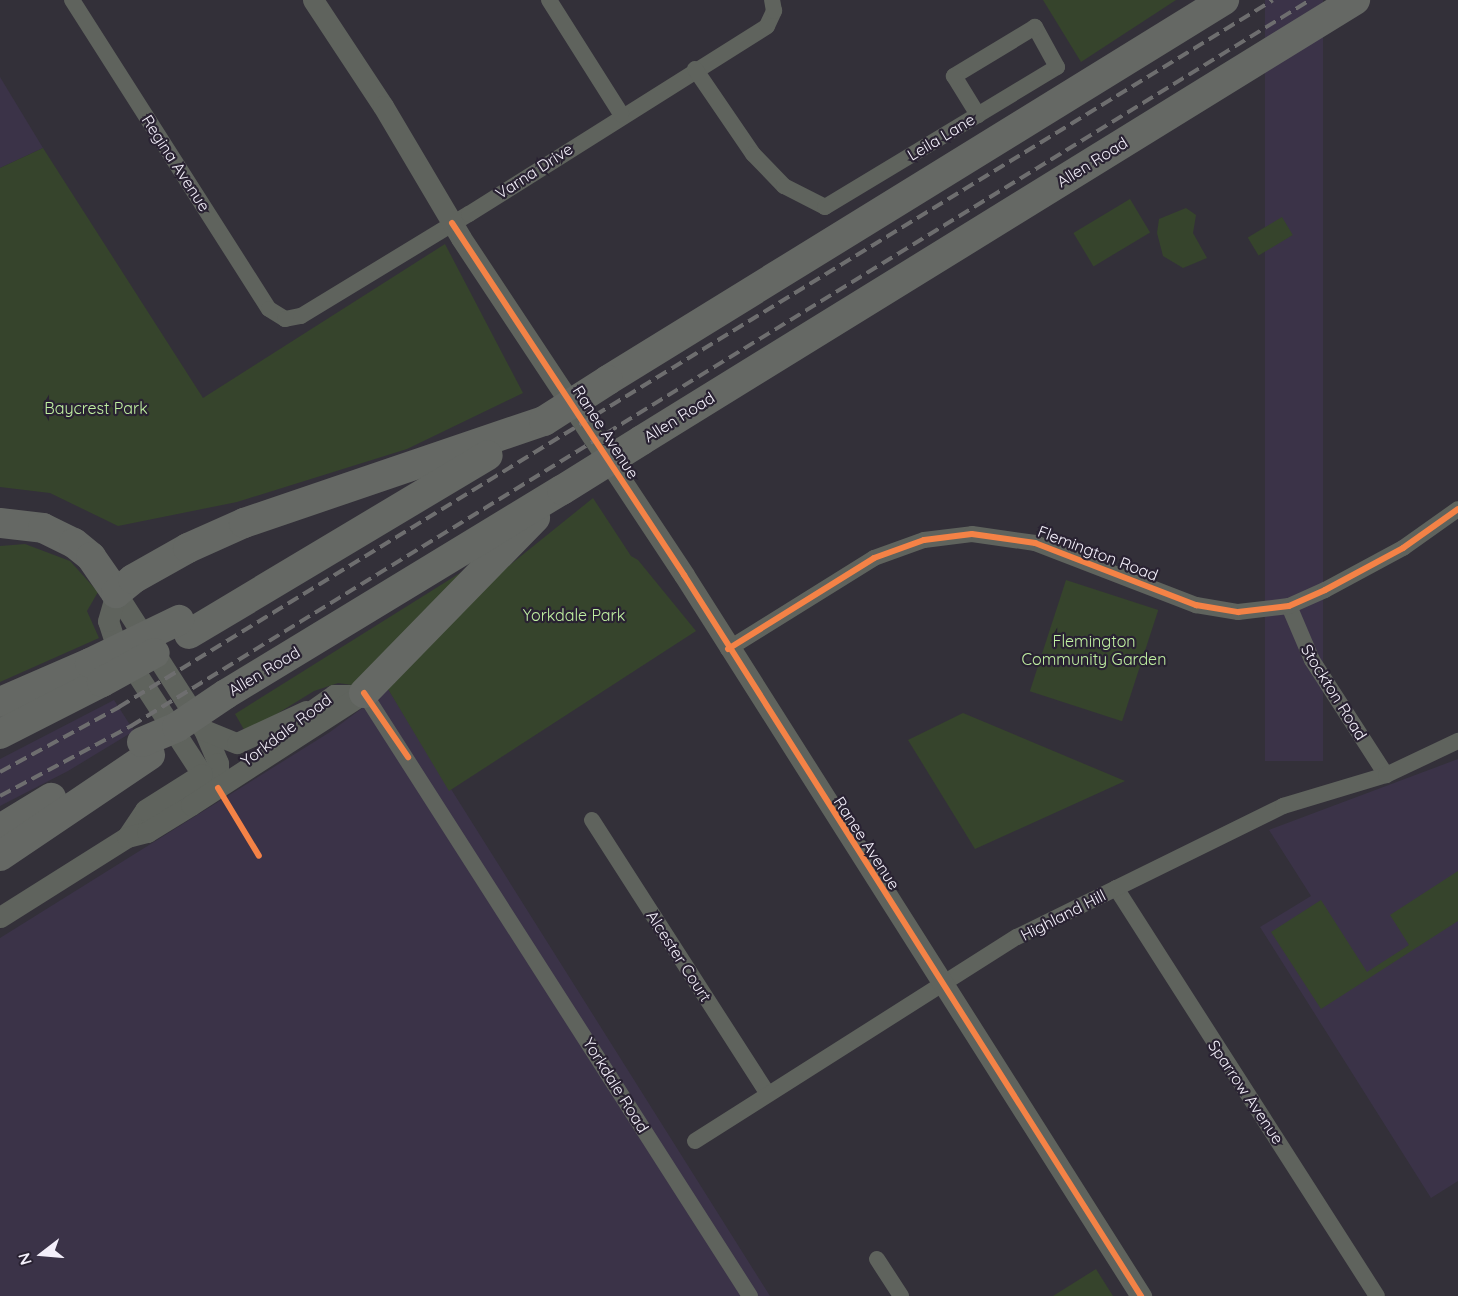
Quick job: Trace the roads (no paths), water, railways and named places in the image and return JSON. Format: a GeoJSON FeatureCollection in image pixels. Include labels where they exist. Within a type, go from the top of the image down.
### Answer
{"type":"FeatureCollection","features":[{"type":"Feature","properties":{"kind":"highway"},"geometry":{"type":"LineString","coordinates":[[0,734],[96,673],[329,552],[1224,0]]}},
{"type":"Feature","properties":{"kind":"highway","name":"Allen Road"},"geometry":{"type":"LineString","coordinates":[[0,829],[146,749],[191,729],[226,694],[562,490],[1355,0]]}},
{"type":"Feature","properties":{"kind":"highway"},"geometry":{"type":"LineString","coordinates":[[0,523],[43,528],[74,543],[91,557],[116,593],[170,558],[244,523],[544,421]]}},
{"type":"Feature","properties":{"kind":"highway"},"geometry":{"type":"LineString","coordinates":[[364,693],[562,490]]}},
{"type":"Feature","properties":{"kind":"highway"},"geometry":{"type":"LineString","coordinates":[[0,702],[96,673]]}},
{"type":"Feature","properties":{"kind":"highway"},"geometry":{"type":"LineString","coordinates":[[0,856],[146,749]]}},
{"type":"Feature","properties":{"kind":"street","name":"Regina Avenue"},"geometry":{"type":"LineString","coordinates":[[72,0],[269,309],[285,319]]}},
{"type":"Feature","properties":{"kind":"street","name":"Ranee Avenue"},"geometry":{"type":"LineString","coordinates":[[313,0],[383,106],[452,224],[684,575],[728,649],[1141,1296]]}},
{"type":"Feature","properties":{"kind":"street"},"geometry":{"type":"LineString","coordinates":[[549,0],[621,114]]}},
{"type":"Feature","properties":{"kind":"street","name":"Varna Drive"},"geometry":{"type":"LineString","coordinates":[[285,319],[301,316],[452,224],[621,114],[767,26],[773,6]]}},
{"type":"Feature","properties":{"kind":"street","name":"Leila Lane"},"geometry":{"type":"LineString","coordinates":[[695,69],[753,154],[784,186],[825,207],[978,115],[1057,67],[1035,27],[954,76],[978,115]]}},
{"type":"Feature","properties":{"kind":"street","name":"Flemington Road"},"geometry":{"type":"LineString","coordinates":[[728,649],[874,558],[906,544],[972,534],[1035,543],[1209,610],[1238,612],[1289,606],[1379,562],[1458,509]]}},
{"type":"Feature","properties":{"kind":"street"},"geometry":{"type":"LineString","coordinates":[[116,593],[191,729],[219,763],[210,781],[114,639],[108,613],[116,593]]}},
{"type":"Feature","properties":{"kind":"street","name":"Stockton Road"},"geometry":{"type":"LineString","coordinates":[[1289,606],[1312,660],[1386,775]]}},
{"type":"Feature","properties":{"kind":"street","name":"Yorkdale Road"},"geometry":{"type":"LineString","coordinates":[[0,917],[127,837],[147,832],[210,781],[286,731],[306,711],[334,693],[364,693]]}},
{"type":"Feature","properties":{"kind":"street","name":"Yorkdale Road"},"geometry":{"type":"LineString","coordinates":[[364,693],[408,757],[750,1296]]}},
{"type":"Feature","properties":{"kind":"street","name":"Yorkdale Road"},"geometry":{"type":"LineString","coordinates":[[210,781],[364,693]]}},
{"type":"Feature","properties":{"kind":"street"},"geometry":{"type":"LineString","coordinates":[[191,729],[237,743],[306,711]]}},
{"type":"Feature","properties":{"kind":"street","name":"Highland Hill"},"geometry":{"type":"LineString","coordinates":[[695,1141],[766,1093],[1017,937],[1283,806],[1386,775],[1458,741]]}},
{"type":"Feature","properties":{"kind":"street","name":"Alcester Court"},"geometry":{"type":"LineString","coordinates":[[592,820],[766,1093]]}},
{"type":"Feature","properties":{"kind":"street","name":"Sparrow Avenue"},"geometry":{"type":"LineString","coordinates":[[1116,888],[1377,1296]]}},
{"type":"Feature","properties":{"kind":"street"},"geometry":{"type":"LineString","coordinates":[[877,1259],[901,1296]]}},
{"type":"Feature","properties":{"kind":"railway"},"geometry":{"type":"LineString","coordinates":[[0,772],[119,707],[1273,0]]}},
{"type":"Feature","properties":{"kind":"railway"},"geometry":{"type":"LineString","coordinates":[[0,796],[131,726],[1310,0]]}},
{"type":"Feature","properties":{"kind":"park label","name":"Baycrest Park"},"geometry":{"type":"Point","coordinates":[96,408]}},
{"type":"Feature","properties":{"kind":"park label","name":"Yorkdale Park"},"geometry":{"type":"Point","coordinates":[574,615]}},
{"type":"Feature","properties":{"kind":"park label","name":"Flemington Community Garden"},"geometry":{"type":"Point","coordinates":[1094,650]}}]}
